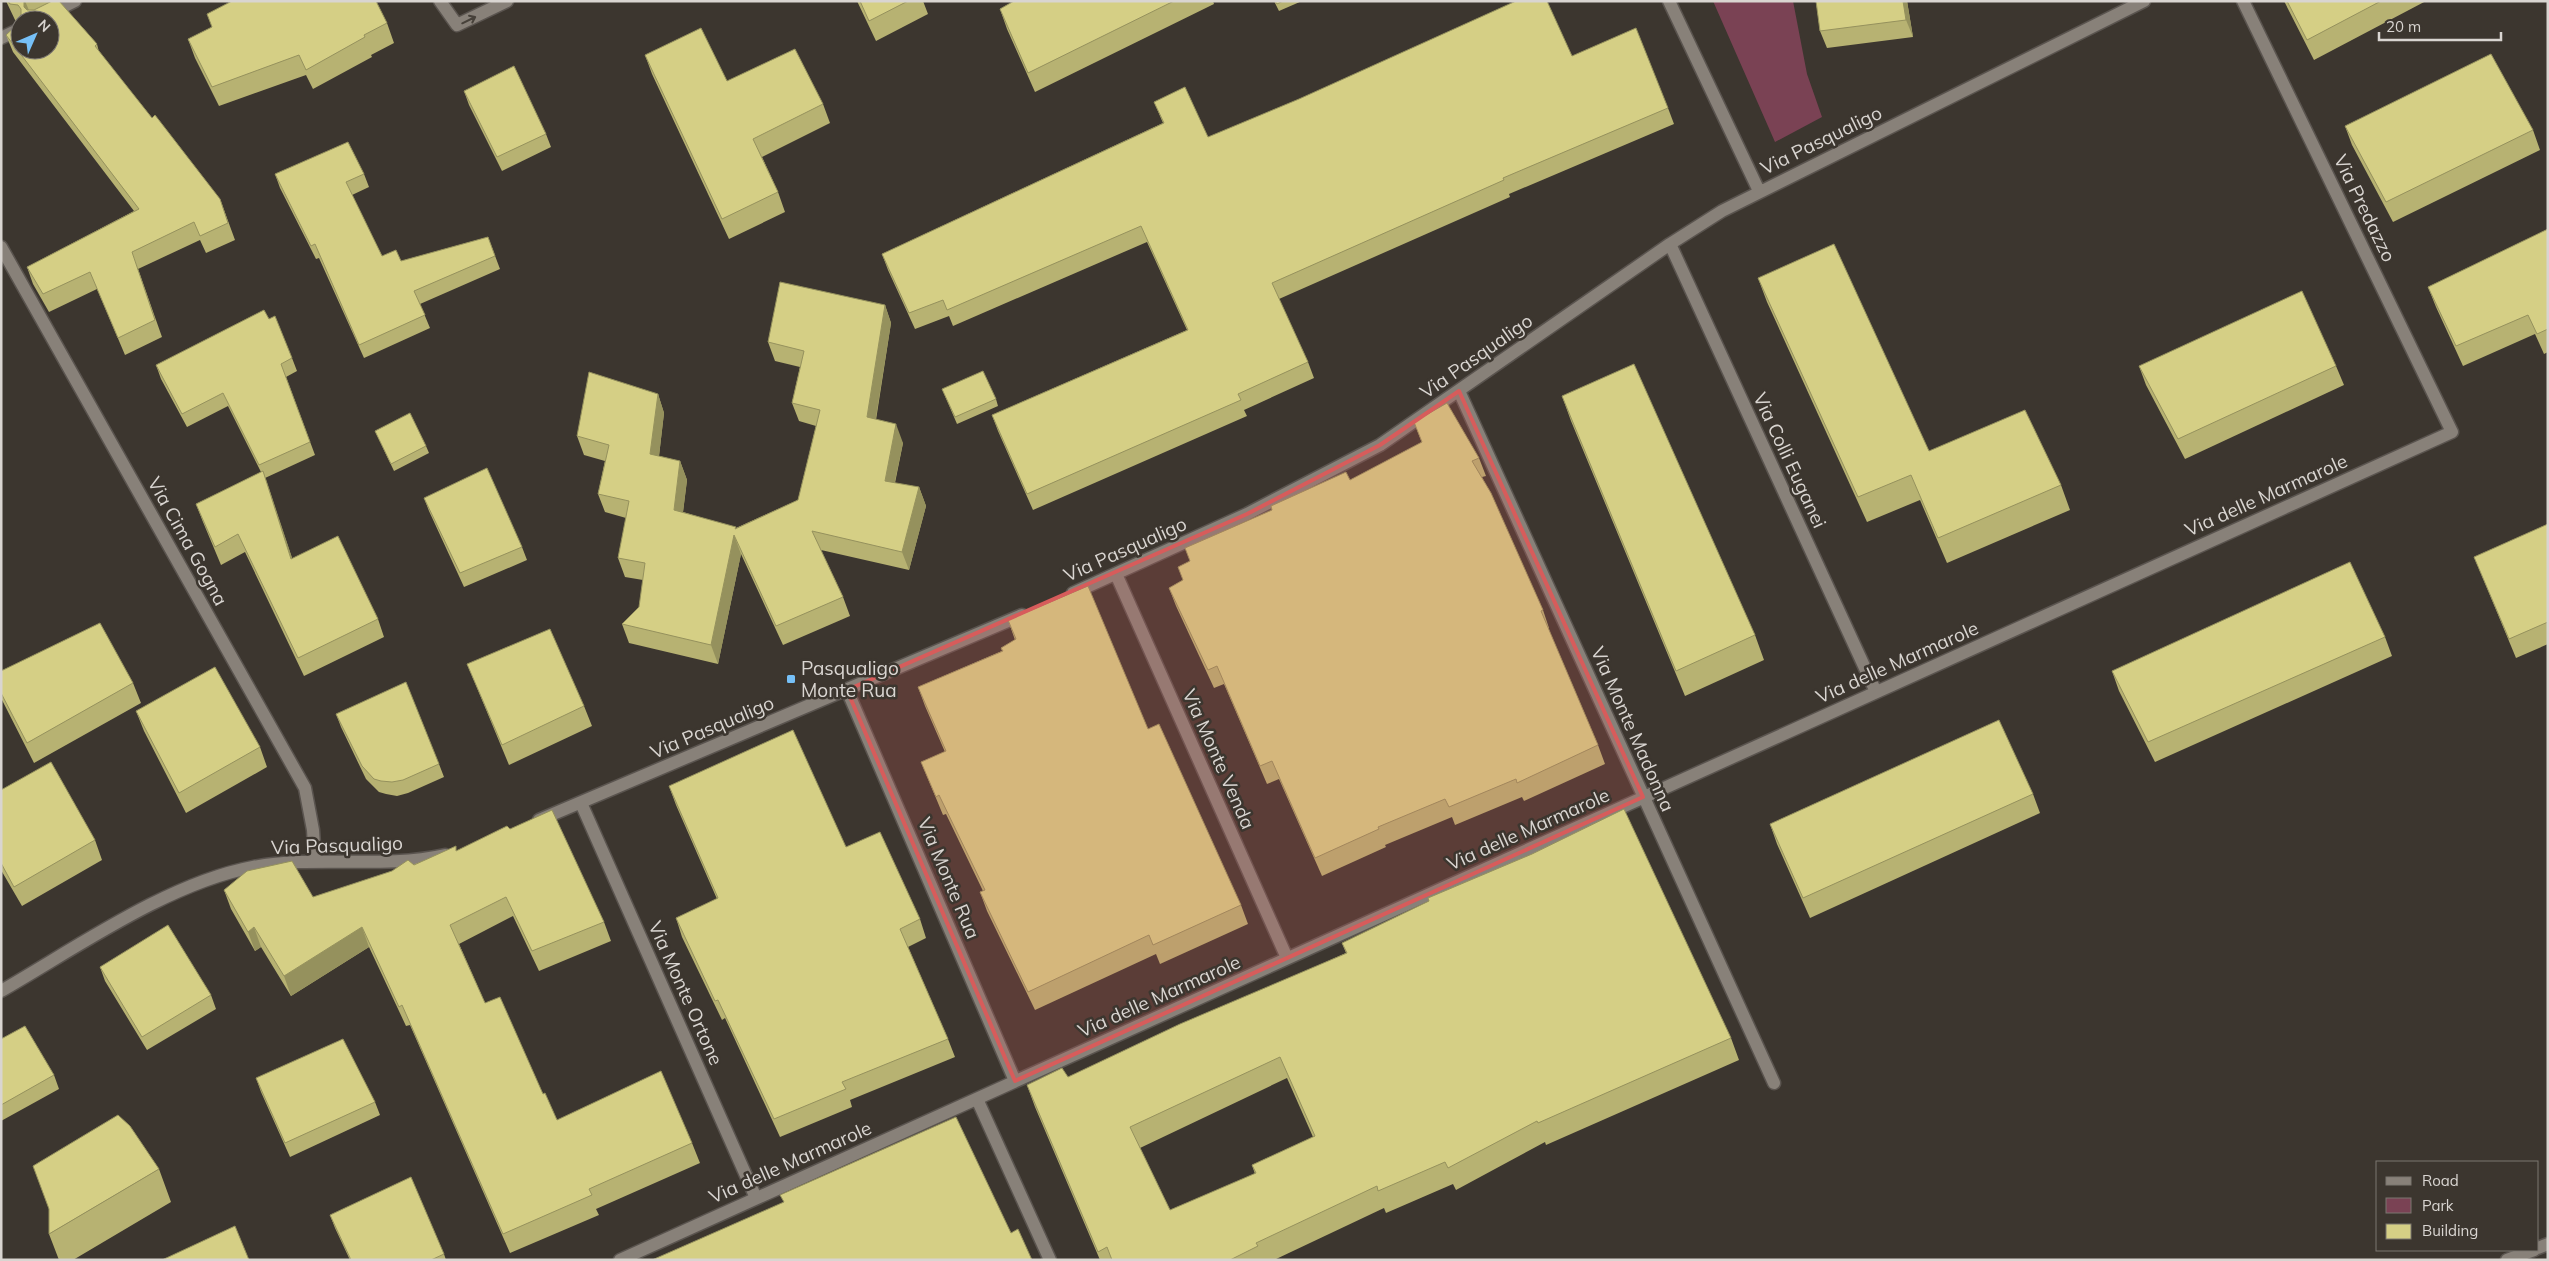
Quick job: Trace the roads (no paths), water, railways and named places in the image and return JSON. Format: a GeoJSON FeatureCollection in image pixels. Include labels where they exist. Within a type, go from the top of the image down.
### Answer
{"type":"FeatureCollection","features":[{"type":"Feature","properties":{"kind":"street"},"geometry":{"type":"LineString","coordinates":[[57,10],[75,1]]}},
{"type":"Feature","properties":{"kind":"street"},"geometry":{"type":"LineString","coordinates":[[440,1],[457,25],[507,1]]}},
{"type":"Feature","properties":{"kind":"street"},"geometry":{"type":"LineString","coordinates":[[1669,1],[1759,191]]}},
{"type":"Feature","properties":{"kind":"street","name":"Via Pasqualigo"},"geometry":{"type":"LineString","coordinates":[[1059,599],[1318,479],[1380,444],[1670,244],[1759,191],[2144,1]]}},
{"type":"Feature","properties":{"kind":"street","name":"Via Predazzo"},"geometry":{"type":"LineString","coordinates":[[2243,1],[2452,432]]}},
{"type":"Feature","properties":{"kind":"street","name":"Via Colli Euganei"},"geometry":{"type":"LineString","coordinates":[[1670,244],[1876,692]]}},
{"type":"Feature","properties":{"kind":"street","name":"Via Cima Gogna"},"geometry":{"type":"LineString","coordinates":[[1,247],[305,788],[313,830],[315,862]]}},
{"type":"Feature","properties":{"kind":"street","name":"Via Monte Madonna"},"geometry":{"type":"LineString","coordinates":[[1458,391],[1774,1084]]}},
{"type":"Feature","properties":{"kind":"street","name":"Via delle Marmarole"},"geometry":{"type":"LineString","coordinates":[[620,1260],[2452,432]]}},
{"type":"Feature","properties":{"kind":"street","name":"Via Monte Venda"},"geometry":{"type":"LineString","coordinates":[[1116,574],[1287,958]]}},
{"type":"Feature","properties":{"kind":"street","name":"Via Pasqualigo"},"geometry":{"type":"LineString","coordinates":[[528,825],[1033,610]]}},
{"type":"Feature","properties":{"kind":"street","name":"Via Monte Rua"},"geometry":{"type":"LineString","coordinates":[[847,690],[1016,1081]]}},
{"type":"Feature","properties":{"kind":"street","name":"Via Monte Ortone"},"geometry":{"type":"LineString","coordinates":[[581,803],[756,1198]]}},
{"type":"Feature","properties":{"kind":"street","name":"Via Pasqualigo"},"geometry":{"type":"LineString","coordinates":[[1,991],[139,911],[179,891],[215,877],[287,862],[412,862],[461,850]]}},
{"type":"Feature","properties":{"kind":"street"},"geometry":{"type":"LineString","coordinates":[[977,1099],[1050,1260]]}},
{"type":"Feature","properties":{"kind":"street"},"geometry":{"type":"LineString","coordinates":[[2507,1260],[2531,1251]]}},
{"type":"Feature","properties":{"kind":"place","name":"Pasqualigo Monte Rua"},"geometry":{"type":"Point","coordinates":[791,679]}}]}
